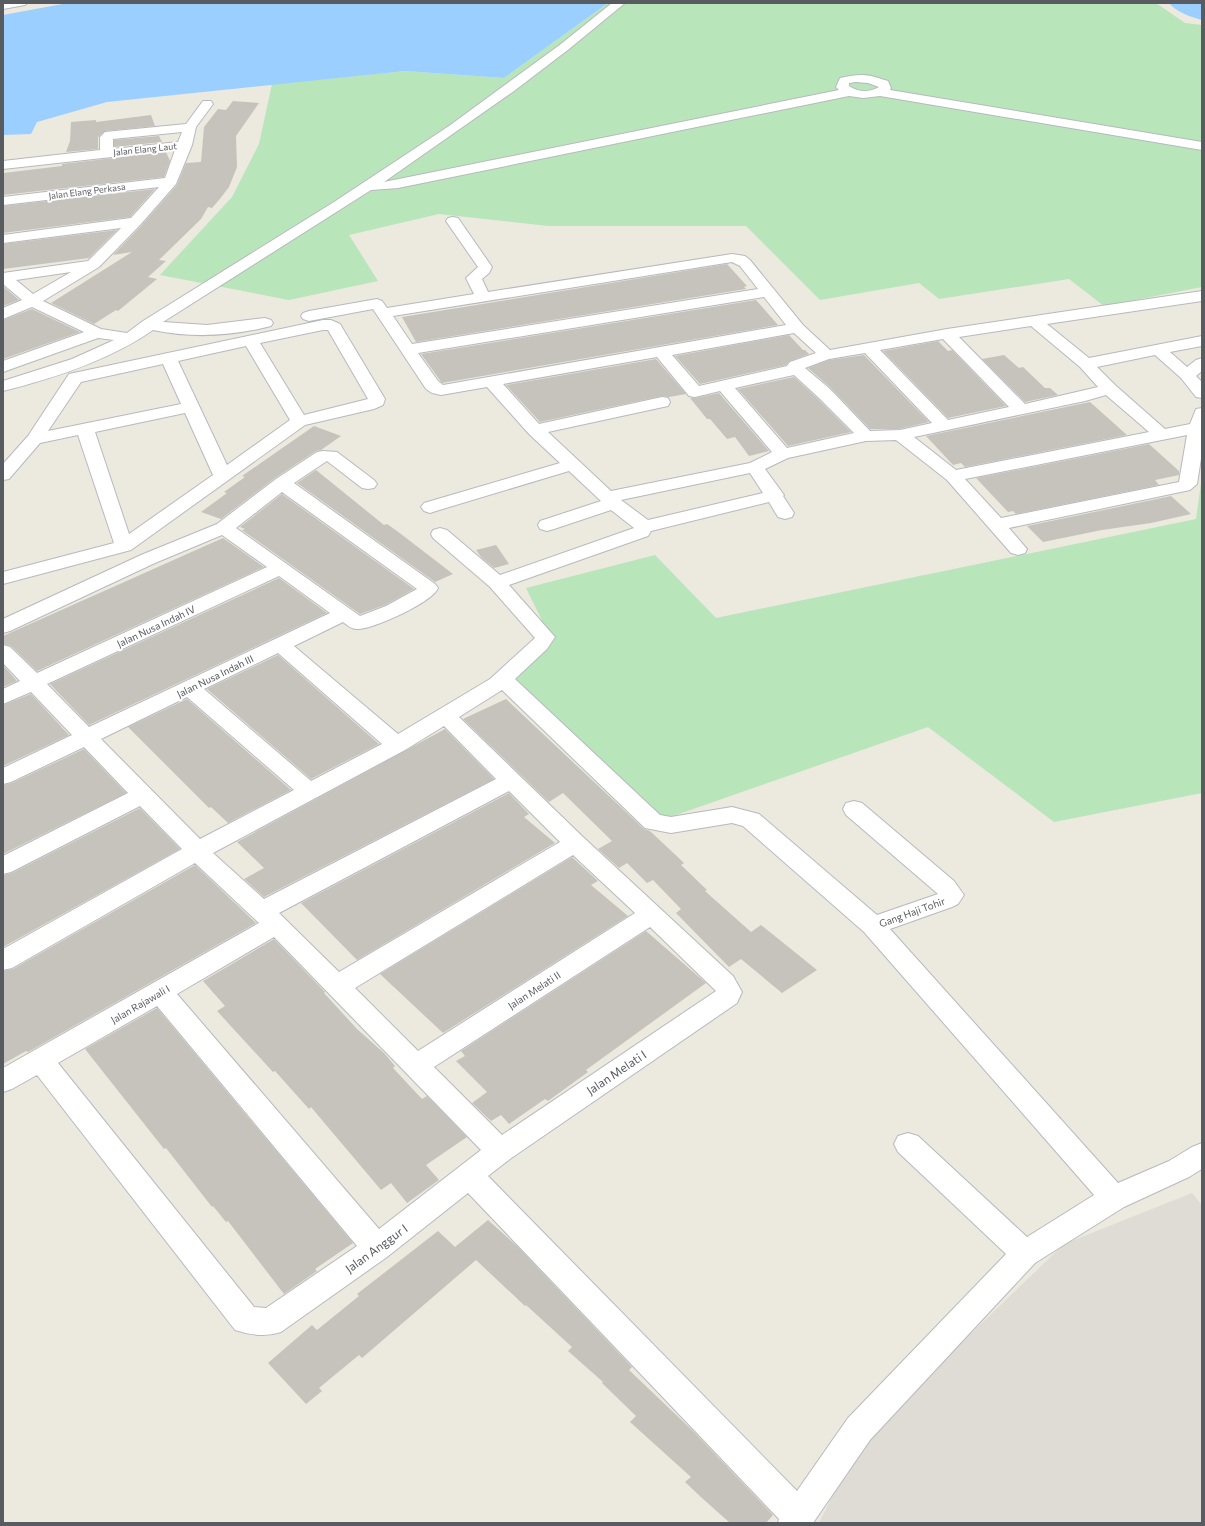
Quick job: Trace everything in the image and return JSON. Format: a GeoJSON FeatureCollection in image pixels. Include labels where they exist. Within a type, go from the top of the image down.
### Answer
{"type":"FeatureCollection","features":[{"type":"Feature","properties":{"kind":"street"},"geometry":{"type":"LineString","coordinates":[[3,6],[21,3]]}},
{"type":"Feature","properties":{"kind":"street"},"geometry":{"type":"LineString","coordinates":[[93,374],[149,332],[401,174],[574,41],[619,3]]}},
{"type":"Feature","properties":{"kind":"street"},"geometry":{"type":"LineString","coordinates":[[370,194],[386,176],[611,136],[845,88],[863,94],[881,88],[1202,137]]}},
{"type":"Feature","properties":{"kind":"street"},"geometry":{"type":"LineString","coordinates":[[881,88],[1202,146]]}},
{"type":"Feature","properties":{"kind":"street"},"geometry":{"type":"LineString","coordinates":[[3,314],[32,302],[94,264],[135,222],[171,180],[185,145],[190,127],[207,104]]}},
{"type":"Feature","properties":{"kind":"street"},"geometry":{"type":"LineString","coordinates":[[106,154],[107,137],[110,135],[190,127]]}},
{"type":"Feature","properties":{"kind":"street","name":"Jalan Elang Laut"},"geometry":{"type":"LineString","coordinates":[[3,165],[185,145]]}},
{"type":"Feature","properties":{"kind":"street","name":"Jalan Elang Perkasa"},"geometry":{"type":"LineString","coordinates":[[3,201],[171,180]]}},
{"type":"Feature","properties":{"kind":"street"},"geometry":{"type":"LineString","coordinates":[[453,221],[484,267],[484,270],[474,278],[483,297]]}},
{"type":"Feature","properties":{"kind":"street"},"geometry":{"type":"LineString","coordinates":[[3,238],[135,222]]}},
{"type":"Feature","properties":{"kind":"street"},"geometry":{"type":"LineString","coordinates":[[383,313],[732,258],[740,259],[745,263],[797,328],[827,355]]}},
{"type":"Feature","properties":{"kind":"street"},"geometry":{"type":"LineString","coordinates":[[166,329],[214,298],[275,263]]}},
{"type":"Feature","properties":{"kind":"street"},"geometry":{"type":"LineString","coordinates":[[4,277],[94,264]]}},
{"type":"Feature","properties":{"kind":"street"},"geometry":{"type":"LineString","coordinates":[[4,277],[32,302],[97,333],[129,338]]}},
{"type":"Feature","properties":{"kind":"street"},"geometry":{"type":"LineString","coordinates":[[408,350],[767,292]]}},
{"type":"Feature","properties":{"kind":"street"},"geometry":{"type":"LineString","coordinates":[[866,436],[824,393],[794,367],[827,355],[947,334],[1202,296]]}},
{"type":"Feature","properties":{"kind":"street"},"geometry":{"type":"LineString","coordinates":[[3,386],[102,352],[129,338],[149,332],[166,329],[242,327],[377,304],[434,388],[438,389],[797,328]]}},
{"type":"Feature","properties":{"kind":"street"},"geometry":{"type":"LineString","coordinates":[[1034,321],[1086,364],[1109,389],[1162,435]]}},
{"type":"Feature","properties":{"kind":"street"},"geometry":{"type":"LineString","coordinates":[[3,578],[124,546],[299,422],[377,401],[334,326],[332,325],[323,325],[250,340],[76,378],[45,372]]}},
{"type":"Feature","properties":{"kind":"street"},"geometry":{"type":"LineString","coordinates":[[3,367],[97,333]]}},
{"type":"Feature","properties":{"kind":"street"},"geometry":{"type":"LineString","coordinates":[[947,334],[1021,409]]}},
{"type":"Feature","properties":{"kind":"street"},"geometry":{"type":"LineString","coordinates":[[250,340],[299,422]]}},
{"type":"Feature","properties":{"kind":"street"},"geometry":{"type":"LineString","coordinates":[[1086,364],[1202,341]]}},
{"type":"Feature","properties":{"kind":"street"},"geometry":{"type":"LineString","coordinates":[[868,348],[945,426]]}},
{"type":"Feature","properties":{"kind":"street"},"geometry":{"type":"LineString","coordinates":[[1158,350],[1187,375],[1202,393]]}},
{"type":"Feature","properties":{"kind":"street"},"geometry":{"type":"LineString","coordinates":[[660,351],[695,392],[797,369]]}},
{"type":"Feature","properties":{"kind":"street"},"geometry":{"type":"LineString","coordinates":[[168,358],[223,476]]}},
{"type":"Feature","properties":{"kind":"street"},"geometry":{"type":"LineString","coordinates":[[1187,375],[1202,363]]}},
{"type":"Feature","properties":{"kind":"street"},"geometry":{"type":"LineString","coordinates":[[3,475],[34,439],[76,378]]}},
{"type":"Feature","properties":{"kind":"street"},"geometry":{"type":"LineString","coordinates":[[491,381],[535,430],[571,465],[644,527]]}},
{"type":"Feature","properties":{"kind":"street"},"geometry":{"type":"LineString","coordinates":[[724,386],[783,454]]}},
{"type":"Feature","properties":{"kind":"street"},"geometry":{"type":"LineString","coordinates":[[547,525],[611,500],[755,467],[783,454],[866,436],[900,435],[1085,396],[1109,389]]}},
{"type":"Feature","properties":{"kind":"street"},"geometry":{"type":"LineString","coordinates":[[535,430],[662,402]]}},
{"type":"Feature","properties":{"kind":"street"},"geometry":{"type":"LineString","coordinates":[[34,439],[191,407]]}},
{"type":"Feature","properties":{"kind":"street"},"geometry":{"type":"LineString","coordinates":[[953,476],[1162,435],[1199,421]]}},
{"type":"Feature","properties":{"kind":"street"},"geometry":{"type":"LineString","coordinates":[[996,525],[1188,484],[1199,421]]}},
{"type":"Feature","properties":{"kind":"street"},"geometry":{"type":"LineString","coordinates":[[85,429],[124,546]]}},
{"type":"Feature","properties":{"kind":"street"},"geometry":{"type":"LineString","coordinates":[[900,435],[953,476],[1018,549]]}},
{"type":"Feature","properties":{"kind":"street"},"geometry":{"type":"LineString","coordinates":[[3,627],[148,559],[224,528],[282,483],[318,458],[331,456],[368,484]]}},
{"type":"Feature","properties":{"kind":"street"},"geometry":{"type":"LineString","coordinates":[[430,508],[571,465]]}},
{"type":"Feature","properties":{"kind":"street"},"geometry":{"type":"LineString","coordinates":[[755,467],[785,512]]}},
{"type":"Feature","properties":{"kind":"street"},"geometry":{"type":"LineString","coordinates":[[224,528],[357,624],[389,613],[427,591],[428,588],[282,483]]}},
{"type":"Feature","properties":{"kind":"street"},"geometry":{"type":"LineString","coordinates":[[497,583],[636,534],[641,532],[644,527],[775,496]]}},
{"type":"Feature","properties":{"kind":"street"},"geometry":{"type":"LineString","coordinates":[[3,962],[197,851],[396,745],[496,684],[540,645],[545,636],[497,583],[440,534]]}},
{"type":"Feature","properties":{"kind":"street","name":"Jalan Nusa Indah IV"},"geometry":{"type":"LineString","coordinates":[[3,697],[280,569]]}},
{"type":"Feature","properties":{"kind":"street","name":"Jalan Nusa Indah III"},"geometry":{"type":"LineString","coordinates":[[3,777],[342,614]]}},
{"type":"Feature","properties":{"kind":"street"},"geometry":{"type":"LineString","coordinates":[[280,644],[396,745]]}},
{"type":"Feature","properties":{"kind":"street"},"geometry":{"type":"LineString","coordinates":[[3,651],[197,851],[269,917],[500,1151]]}},
{"type":"Feature","properties":{"kind":"street"},"geometry":{"type":"LineString","coordinates":[[502,678],[653,822],[672,825],[732,815],[751,820],[873,926],[1114,1198]]}},
{"type":"Feature","properties":{"kind":"street"},"geometry":{"type":"LineString","coordinates":[[189,688],[309,791]]}},
{"type":"Feature","properties":{"kind":"street"},"geometry":{"type":"LineString","coordinates":[[445,715],[575,843],[652,914]]}},
{"type":"Feature","properties":{"kind":"street","name":"Jalan Rajawali I"},"geometry":{"type":"LineString","coordinates":[[3,1081],[41,1061],[160,992],[269,917],[512,780]]}},
{"type":"Feature","properties":{"kind":"street"},"geometry":{"type":"LineString","coordinates":[[3,866],[143,795]]}},
{"type":"Feature","properties":{"kind":"street","name":"Gang Haji Tohir"},"geometry":{"type":"LineString","coordinates":[[854,809],[946,887],[952,895],[950,898],[873,926]]}},
{"type":"Feature","properties":{"kind":"street"},"geometry":{"type":"LineString","coordinates":[[337,986],[575,843]]}},
{"type":"Feature","properties":{"kind":"street","name":"Jalan Melati I"},"geometry":{"type":"LineString","coordinates":[[470,1176],[500,1151],[728,996],[729,992],[724,983],[652,914]]}},
{"type":"Feature","properties":{"kind":"street","name":"Jalan Melati II"},"geometry":{"type":"LineString","coordinates":[[416,1065],[652,914]]}},
{"type":"Feature","properties":{"kind":"street"},"geometry":{"type":"LineString","coordinates":[[160,992],[377,1248]]}},
{"type":"Feature","properties":{"kind":"street","name":"Jalan Anggur I"},"geometry":{"type":"LineString","coordinates":[[41,1061],[246,1320],[270,1322],[279,1317],[377,1248],[470,1176]]}},
{"type":"Feature","properties":{"kind":"street"},"geometry":{"type":"LineString","coordinates":[[908,1144],[1025,1254]]}},
{"type":"Feature","properties":{"kind":"street"},"geometry":{"type":"LineString","coordinates":[[470,1176],[796,1519],[859,1429],[1025,1254],[1114,1198],[1179,1169],[1202,1155]]}},
{"type":"Feature","properties":{"kind":"shaded area"},"geometry":{"type":"Polygon","coordinates":[[[1192,1193],[1202,1205],[1202,1523],[819,1523],[860,1440],[1064,1244],[1192,1193]]]}},
{"type":"Feature","properties":{"kind":"green space"},"geometry":{"type":"Polygon","coordinates":[[[608,3],[1156,3],[1185,23],[1202,25],[1202,287],[1104,306],[1069,279],[939,299],[919,283],[820,300],[746,226],[548,226],[439,214],[349,235],[378,281],[289,300],[160,275],[232,197],[259,144],[272,84],[405,71],[504,78],[608,3]]]}},
{"type":"Feature","properties":{"kind":"green space"},"geometry":{"type":"Polygon","coordinates":[[[1202,476],[1202,793],[1054,822],[928,727],[659,821],[505,672],[552,641],[526,588],[655,555],[716,618],[1196,519],[1202,476]]]}},
{"type":"Feature","properties":{"kind":"water"},"geometry":{"type":"Polygon","coordinates":[[[68,3],[608,3],[504,78],[405,71],[107,102],[37,122],[31,134],[3,135],[3,15],[68,3]]]}},
{"type":"Feature","properties":{"kind":"building"},"geometry":{"type":"Polygon","coordinates":[[[233,101],[259,103],[236,136],[237,167],[229,187],[212,208],[208,207],[201,219],[159,260],[166,261],[148,277],[157,279],[118,311],[116,310],[94,324],[51,303],[132,252],[113,255],[177,185],[186,163],[201,162],[204,127],[218,109],[226,110],[233,101]]]}},
{"type":"Feature","properties":{"kind":"building"},"geometry":{"type":"Polygon","coordinates":[[[151,115],[155,126],[105,131],[98,137],[98,149],[66,152],[70,141],[71,122],[96,120],[96,122],[151,115]]]}},
{"type":"Feature","properties":{"kind":"building"},"geometry":{"type":"Polygon","coordinates":[[[159,136],[162,142],[114,147],[114,140],[159,136]]]}},
{"type":"Feature","properties":{"kind":"building"},"geometry":{"type":"Polygon","coordinates":[[[166,152],[170,161],[164,177],[3,195],[3,173],[62,166],[62,164],[166,152]]]}},
{"type":"Feature","properties":{"kind":"building"},"geometry":{"type":"Polygon","coordinates":[[[155,189],[130,217],[3,233],[3,206],[155,189]]]}},
{"type":"Feature","properties":{"kind":"building"},"geometry":{"type":"Polygon","coordinates":[[[117,230],[89,258],[3,269],[3,244],[117,230]]]}},
{"type":"Feature","properties":{"kind":"building"},"geometry":{"type":"Polygon","coordinates":[[[727,264],[747,286],[744,287],[746,289],[416,342],[402,317],[727,264]]]}},
{"type":"Feature","properties":{"kind":"building"},"geometry":{"type":"Polygon","coordinates":[[[3,286],[19,300],[3,306],[3,286]]]}},
{"type":"Feature","properties":{"kind":"building"},"geometry":{"type":"Polygon","coordinates":[[[756,300],[778,325],[442,383],[421,354],[756,300]]]}},
{"type":"Feature","properties":{"kind":"building"},"geometry":{"type":"Polygon","coordinates":[[[32,309],[80,332],[3,359],[3,320],[32,309]]]}},
{"type":"Feature","properties":{"kind":"building"},"geometry":{"type":"Polygon","coordinates":[[[789,335],[803,350],[809,354],[790,361],[786,365],[700,384],[675,356],[789,335]]]}},
{"type":"Feature","properties":{"kind":"building"},"geometry":{"type":"Polygon","coordinates":[[[938,341],[948,351],[952,350],[1006,406],[948,418],[883,351],[938,341]]]}},
{"type":"Feature","properties":{"kind":"building"},"geometry":{"type":"Polygon","coordinates":[[[864,355],[929,422],[899,429],[870,429],[831,388],[808,368],[829,360],[864,355]]]}},
{"type":"Feature","properties":{"kind":"building"},"geometry":{"type":"Polygon","coordinates":[[[1004,355],[1019,368],[1023,367],[1045,388],[1050,388],[1058,395],[1025,402],[982,359],[1004,355]]]}},
{"type":"Feature","properties":{"kind":"building"},"geometry":{"type":"Polygon","coordinates":[[[656,359],[686,394],[669,397],[662,396],[540,422],[506,385],[656,359]]]}},
{"type":"Feature","properties":{"kind":"building"},"geometry":{"type":"Polygon","coordinates":[[[794,377],[851,432],[788,446],[738,389],[794,377]]]}},
{"type":"Feature","properties":{"kind":"building"},"geometry":{"type":"Polygon","coordinates":[[[719,393],[769,451],[749,456],[735,437],[727,439],[710,419],[707,419],[690,398],[719,393]]]}},
{"type":"Feature","properties":{"kind":"building"},"geometry":{"type":"Polygon","coordinates":[[[1090,402],[1127,435],[965,467],[961,463],[953,465],[926,436],[1090,402]]]}},
{"type":"Feature","properties":{"kind":"building"},"geometry":{"type":"Polygon","coordinates":[[[314,426],[341,436],[275,478],[221,519],[201,512],[227,493],[224,492],[245,477],[242,476],[314,426]]]}},
{"type":"Feature","properties":{"kind":"building"},"geometry":{"type":"Polygon","coordinates":[[[1149,444],[1179,471],[1179,475],[1155,480],[1159,485],[1016,514],[1013,511],[1008,512],[976,478],[1149,444]]]}},
{"type":"Feature","properties":{"kind":"building"},"geometry":{"type":"Polygon","coordinates":[[[316,470],[384,525],[387,524],[397,531],[453,574],[435,582],[297,483],[316,470]]]}},
{"type":"Feature","properties":{"kind":"building"},"geometry":{"type":"Polygon","coordinates":[[[282,494],[414,589],[385,605],[360,614],[242,530],[245,529],[240,527],[282,494]]]}},
{"type":"Feature","properties":{"kind":"building"},"geometry":{"type":"Polygon","coordinates":[[[1171,496],[1191,514],[1151,523],[1102,530],[1043,542],[1027,526],[1171,496]]]}},
{"type":"Feature","properties":{"kind":"building"},"geometry":{"type":"Polygon","coordinates":[[[223,538],[264,567],[37,671],[11,646],[3,644],[3,636],[223,538]]]}},
{"type":"Feature","properties":{"kind":"building"},"geometry":{"type":"Polygon","coordinates":[[[496,545],[509,564],[494,568],[481,557],[476,550],[496,545]]]}},
{"type":"Feature","properties":{"kind":"building"},"geometry":{"type":"Polygon","coordinates":[[[279,578],[327,613],[89,725],[50,684],[279,578]]]}},
{"type":"Feature","properties":{"kind":"building"},"geometry":{"type":"Polygon","coordinates":[[[278,655],[379,744],[311,779],[207,689],[278,655]]]}},
{"type":"Feature","properties":{"kind":"building"},"geometry":{"type":"Polygon","coordinates":[[[3,665],[17,681],[3,687],[3,665]]]}},
{"type":"Feature","properties":{"kind":"building"},"geometry":{"type":"Polygon","coordinates":[[[31,694],[69,735],[3,766],[3,705],[31,694]]]}},
{"type":"Feature","properties":{"kind":"building"},"geometry":{"type":"Polygon","coordinates":[[[187,699],[291,790],[228,823],[211,807],[209,808],[128,727],[187,699]]]}},
{"type":"Feature","properties":{"kind":"building"},"geometry":{"type":"Polygon","coordinates":[[[506,699],[644,829],[650,831],[684,863],[681,865],[707,890],[705,891],[751,932],[761,925],[817,970],[782,993],[741,959],[729,967],[676,913],[681,909],[653,880],[647,883],[627,863],[619,868],[598,849],[612,841],[563,793],[549,802],[463,719],[506,699]]]}},
{"type":"Feature","properties":{"kind":"building"},"geometry":{"type":"Polygon","coordinates":[[[445,729],[494,779],[264,897],[244,879],[264,868],[237,842],[445,729]]]}},
{"type":"Feature","properties":{"kind":"building"},"geometry":{"type":"Polygon","coordinates":[[[84,749],[126,793],[3,854],[3,785],[12,783],[84,749]]]}},
{"type":"Feature","properties":{"kind":"building"},"geometry":{"type":"Polygon","coordinates":[[[509,793],[529,814],[524,817],[555,843],[357,960],[301,903],[509,793]]]}},
{"type":"Feature","properties":{"kind":"building"},"geometry":{"type":"Polygon","coordinates":[[[140,808],[180,849],[3,947],[3,875],[12,873],[140,808]]]}},
{"type":"Feature","properties":{"kind":"building"},"geometry":{"type":"Polygon","coordinates":[[[572,857],[598,881],[591,885],[628,916],[443,1033],[380,974],[572,857]]]}},
{"type":"Feature","properties":{"kind":"building"},"geometry":{"type":"Polygon","coordinates":[[[195,865],[256,923],[28,1052],[26,1051],[3,1064],[3,971],[13,969],[195,865]]]}},
{"type":"Feature","properties":{"kind":"building"},"geometry":{"type":"Polygon","coordinates":[[[646,931],[706,983],[586,1070],[588,1072],[548,1101],[545,1099],[509,1124],[501,1115],[491,1121],[472,1103],[487,1092],[456,1061],[465,1056],[461,1051],[646,931]]]}},
{"type":"Feature","properties":{"kind":"building"},"geometry":{"type":"Polygon","coordinates":[[[274,939],[325,992],[324,993],[357,1029],[384,1053],[395,1066],[393,1068],[422,1099],[427,1096],[467,1137],[426,1165],[439,1180],[407,1203],[391,1183],[381,1190],[311,1107],[309,1109],[275,1071],[273,1072],[217,1011],[225,1006],[203,981],[274,939]]]}},
{"type":"Feature","properties":{"kind":"building"},"geometry":{"type":"Polygon","coordinates":[[[157,1008],[353,1243],[315,1269],[317,1271],[284,1294],[228,1221],[226,1222],[213,1206],[212,1207],[85,1049],[157,1008]]]}},
{"type":"Feature","properties":{"kind":"building"},"geometry":{"type":"Polygon","coordinates":[[[488,1220],[517,1246],[632,1367],[629,1370],[692,1430],[773,1515],[766,1523],[730,1523],[702,1498],[685,1482],[691,1477],[630,1422],[636,1416],[602,1383],[603,1382],[568,1351],[572,1347],[476,1260],[362,1358],[359,1355],[319,1388],[322,1391],[306,1404],[268,1363],[312,1325],[317,1330],[359,1296],[357,1294],[438,1231],[455,1247],[488,1220]]]}},
{"type":"Feature","properties":{"kind":"waterway"},"geometry":{"type":"LineString","coordinates":[[1181,3],[1202,13]]}}]}
